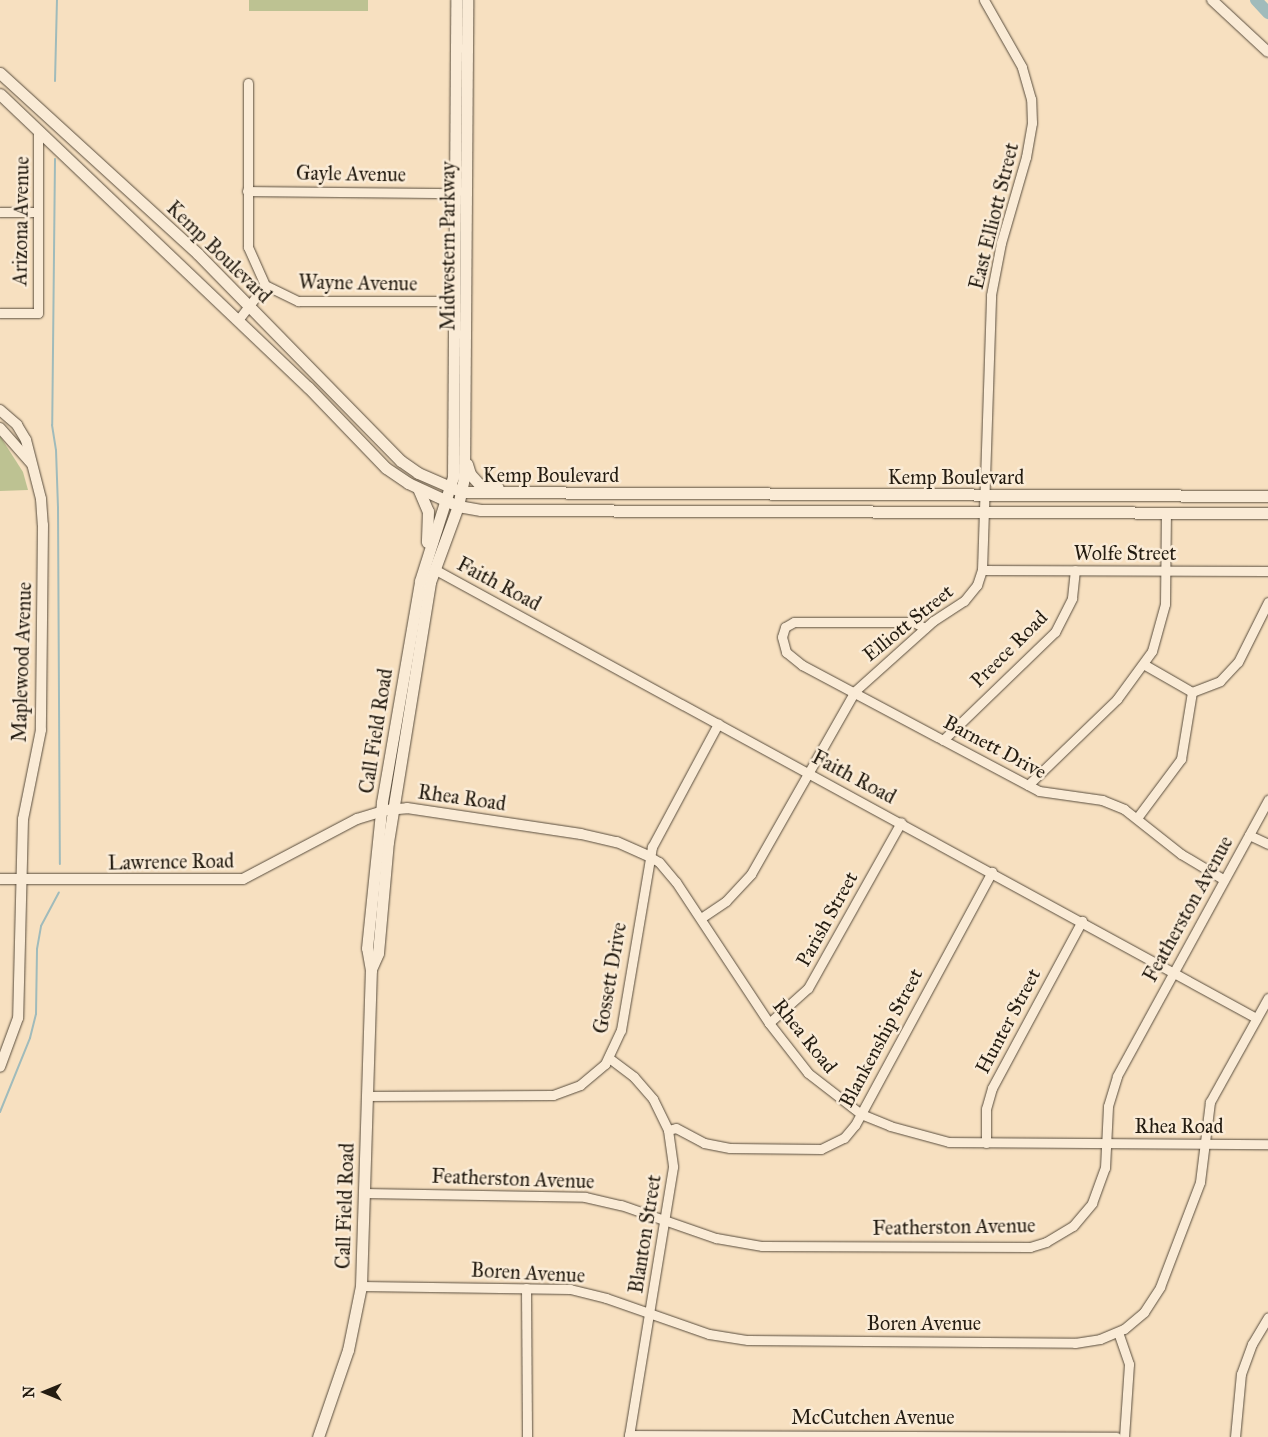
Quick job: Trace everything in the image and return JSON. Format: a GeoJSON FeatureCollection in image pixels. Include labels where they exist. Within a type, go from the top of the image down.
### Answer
{"type":"FeatureCollection","features":[{"type":"Feature","properties":{"kind":"main road","name":"Midwestern Parkway"},"geometry":{"type":"LineString","coordinates":[[456,0],[461,137],[466,446],[457,490]]}},
{"type":"Feature","properties":{"kind":"main road","name":"Midwestern Parkway"},"geometry":{"type":"LineString","coordinates":[[461,137],[467,0]]}},
{"type":"Feature","properties":{"kind":"main road","name":"Kemp Boulevard"},"geometry":{"type":"LineString","coordinates":[[0,74],[163,222],[250,307],[401,461],[418,473],[457,490],[524,494],[1268,496]]}},
{"type":"Feature","properties":{"kind":"main road","name":"Kemp Boulevard"},"geometry":{"type":"LineString","coordinates":[[0,94],[5,102],[38,130],[238,320],[386,468],[418,488],[453,504],[481,510],[1268,513]]}},
{"type":"Feature","properties":{"kind":"main road","name":"Midwestern Parkway"},"geometry":{"type":"LineString","coordinates":[[457,490],[454,301],[461,193]]}},
{"type":"Feature","properties":{"kind":"main road"},"geometry":{"type":"LineString","coordinates":[[150,237],[163,222]]}},
{"type":"Feature","properties":{"kind":"main road"},"geometry":{"type":"LineString","coordinates":[[466,446],[467,467],[474,480],[487,488],[510,489],[524,494]]}},
{"type":"Feature","properties":{"kind":"main road"},"geometry":{"type":"LineString","coordinates":[[418,488],[428,511],[427,556]]}},
{"type":"Feature","properties":{"kind":"main road"},"geometry":{"type":"LineString","coordinates":[[453,504],[457,490]]}},
{"type":"Feature","properties":{"kind":"main road"},"geometry":{"type":"LineString","coordinates":[[1166,496],[1166,513]]}},
{"type":"Feature","properties":{"kind":"main road","name":"Call Field Road"},"geometry":{"type":"LineString","coordinates":[[318,1437],[348,1350],[361,1286],[371,970],[367,948],[427,556],[453,504]]}},
{"type":"Feature","properties":{"kind":"main road","name":"Call Field Road"},"geometry":{"type":"LineString","coordinates":[[412,662],[434,569],[453,504]]}},
{"type":"Feature","properties":{"kind":"street","name":"East Elliott Street"},"geometry":{"type":"LineString","coordinates":[[984,0],[1022,66],[1032,111],[1030,138],[1001,243],[991,296],[986,512]]}},
{"type":"Feature","properties":{"kind":"street"},"geometry":{"type":"LineString","coordinates":[[1212,0],[1268,52]]}},
{"type":"Feature","properties":{"kind":"street"},"geometry":{"type":"LineString","coordinates":[[238,320],[250,307],[265,285],[249,253],[247,191],[248,83]]}},
{"type":"Feature","properties":{"kind":"street","name":"Arizona Avenue"},"geometry":{"type":"LineString","coordinates":[[0,312],[38,313],[38,130]]}},
{"type":"Feature","properties":{"kind":"street","name":"Gayle Avenue"},"geometry":{"type":"LineString","coordinates":[[247,191],[461,193]]}},
{"type":"Feature","properties":{"kind":"street"},"geometry":{"type":"LineString","coordinates":[[0,212],[38,212]]}},
{"type":"Feature","properties":{"kind":"street","name":"Wayne Avenue"},"geometry":{"type":"LineString","coordinates":[[265,285],[298,301],[454,301]]}},
{"type":"Feature","properties":{"kind":"street","name":"Maplewood Avenue"},"geometry":{"type":"LineString","coordinates":[[0,410],[17,425],[26,440],[42,499],[43,525],[42,730],[23,819],[19,879],[18,1018],[0,1067]]}},
{"type":"Feature","properties":{"kind":"street","name":"Maplewood Avenue"},"geometry":{"type":"LineString","coordinates":[[0,428],[33,464]]}},
{"type":"Feature","properties":{"kind":"street","name":"Elliott Street"},"geometry":{"type":"LineString","coordinates":[[701,918],[726,901],[750,874],[855,691],[924,628],[971,594],[982,570],[986,512]]}},
{"type":"Feature","properties":{"kind":"street"},"geometry":{"type":"LineString","coordinates":[[1028,786],[1117,699],[1145,665],[1161,625],[1166,571],[1166,513]]}},
{"type":"Feature","properties":{"kind":"street","name":"Faith Road"},"geometry":{"type":"LineString","coordinates":[[434,569],[1174,971],[1256,1018]]}},
{"type":"Feature","properties":{"kind":"street","name":"Wolfe Street"},"geometry":{"type":"LineString","coordinates":[[982,570],[1268,571]]}},
{"type":"Feature","properties":{"kind":"street","name":"Preece Road"},"geometry":{"type":"LineString","coordinates":[[943,740],[1055,632],[1072,598],[1075,570]]}},
{"type":"Feature","properties":{"kind":"street"},"geometry":{"type":"LineString","coordinates":[[1192,692],[1220,681],[1238,662],[1268,602]]}},
{"type":"Feature","properties":{"kind":"street","name":"Barnett Drive"},"geometry":{"type":"LineString","coordinates":[[924,628],[904,622],[799,622],[785,627],[783,646],[791,657],[1028,786],[1051,794],[1102,800],[1137,818],[1181,854],[1224,879]]}},
{"type":"Feature","properties":{"kind":"street"},"geometry":{"type":"LineString","coordinates":[[1145,665],[1192,692]]}},
{"type":"Feature","properties":{"kind":"street"},"geometry":{"type":"LineString","coordinates":[[1137,818],[1181,759],[1192,692]]}},
{"type":"Feature","properties":{"kind":"street","name":"Gossett Drive"},"geometry":{"type":"LineString","coordinates":[[366,1096],[553,1095],[580,1085],[609,1058],[621,1030],[650,857],[656,835],[718,724]]}},
{"type":"Feature","properties":{"kind":"street","name":"Featherston Avenue"},"geometry":{"type":"LineString","coordinates":[[364,1193],[585,1197],[621,1205],[734,1243],[762,1246],[1038,1245],[1063,1234],[1088,1210],[1105,1168],[1108,1106],[1117,1076],[1268,800]]}},
{"type":"Feature","properties":{"kind":"street","name":"Lawrence Road"},"geometry":{"type":"LineString","coordinates":[[0,879],[243,879],[339,827],[387,810]]}},
{"type":"Feature","properties":{"kind":"street","name":"Rhea Road"},"geometry":{"type":"LineString","coordinates":[[387,810],[431,810],[581,834],[617,842],[650,857],[676,882],[769,1023],[808,1073],[861,1114],[924,1137],[986,1143],[1268,1144]]}},
{"type":"Feature","properties":{"kind":"street","name":"Parish Street"},"geometry":{"type":"LineString","coordinates":[[769,1023],[808,988],[901,822]]}},
{"type":"Feature","properties":{"kind":"street"},"geometry":{"type":"LineString","coordinates":[[1249,836],[1268,844]]}},
{"type":"Feature","properties":{"kind":"street","name":"Blankenship Street"},"geometry":{"type":"LineString","coordinates":[[668,1130],[676,1128],[704,1143],[730,1148],[821,1149],[844,1138],[861,1114],[992,872]]}},
{"type":"Feature","properties":{"kind":"street","name":"Hunter Street"},"geometry":{"type":"LineString","coordinates":[[986,1143],[986,1109],[992,1088],[1082,922]]}},
{"type":"Feature","properties":{"kind":"street","name":"Boren Avenue"},"geometry":{"type":"LineString","coordinates":[[361,1286],[570,1289],[591,1293],[709,1334],[748,1340],[1075,1343],[1100,1339],[1118,1332],[1144,1312],[1160,1286],[1200,1182],[1210,1102],[1268,998]]}},
{"type":"Feature","properties":{"kind":"street","name":"Blanton Street"},"geometry":{"type":"LineString","coordinates":[[609,1058],[643,1086],[668,1130],[674,1180],[629,1436]]}},
{"type":"Feature","properties":{"kind":"street"},"geometry":{"type":"LineString","coordinates":[[526,1288],[527,1437]]}},
{"type":"Feature","properties":{"kind":"street"},"geometry":{"type":"LineString","coordinates":[[1236,1437],[1241,1374],[1252,1344],[1268,1317]]}},
{"type":"Feature","properties":{"kind":"street"},"geometry":{"type":"LineString","coordinates":[[1118,1332],[1129,1370],[1124,1437]]}},
{"type":"Feature","properties":{"kind":"street","name":"McCutchen Avenue"},"geometry":{"type":"LineString","coordinates":[[629,1436],[1116,1437]]}},
{"type":"Feature","properties":{"kind":"green space"},"geometry":{"type":"Polygon","coordinates":[[[249,0],[368,0],[368,11],[249,11],[249,0]]]}},
{"type":"Feature","properties":{"kind":"green space"},"geometry":{"type":"Polygon","coordinates":[[[0,436],[23,472],[28,490],[0,491],[0,436]]]}},
{"type":"Feature","properties":{"kind":"waterway"},"geometry":{"type":"LineString","coordinates":[[55,81],[57,0]]}},
{"type":"Feature","properties":{"kind":"waterway"},"geometry":{"type":"LineString","coordinates":[[1256,0],[1268,13]]}},
{"type":"Feature","properties":{"kind":"waterway"},"geometry":{"type":"LineString","coordinates":[[55,159],[52,425],[56,450],[58,508],[60,864]]}},
{"type":"Feature","properties":{"kind":"waterway"},"geometry":{"type":"LineString","coordinates":[[0,1112],[30,1038],[36,1014],[37,949],[41,926],[59,892]]}}]}
